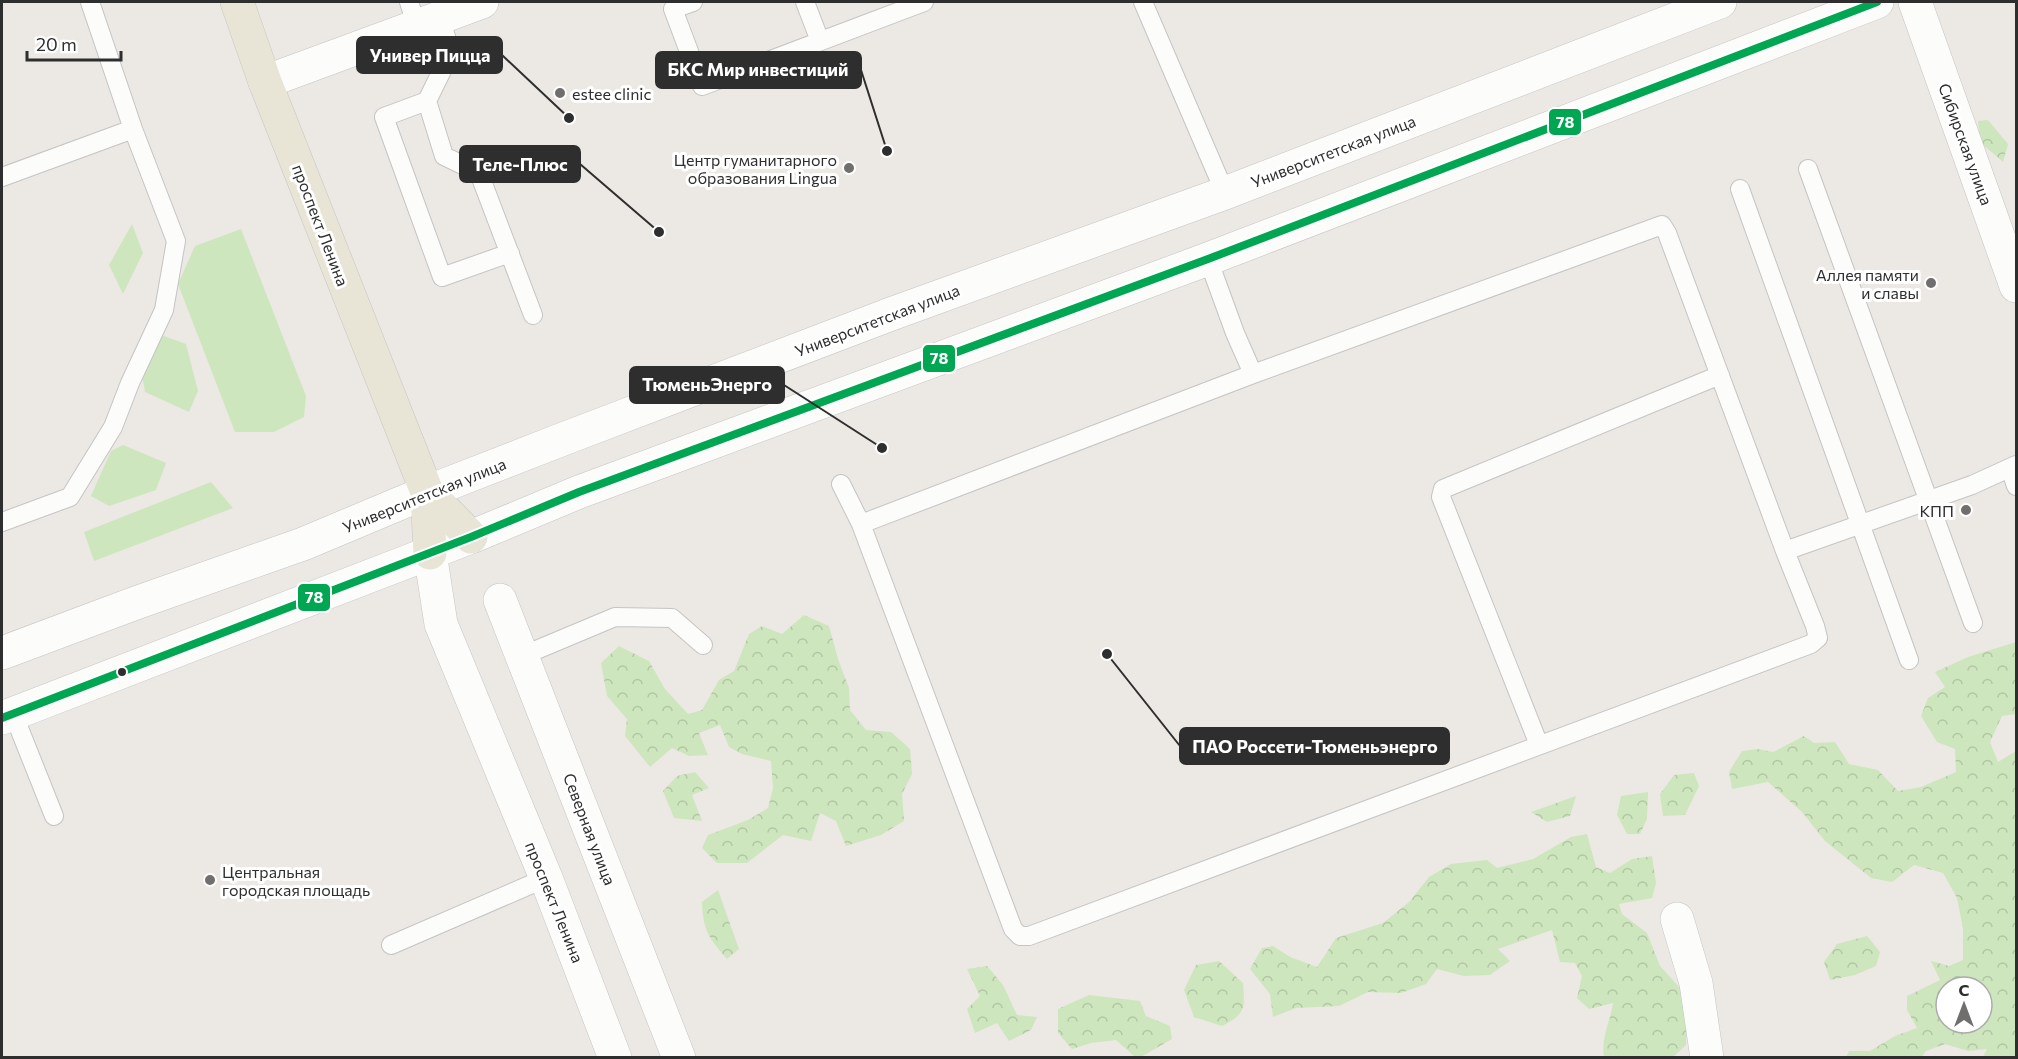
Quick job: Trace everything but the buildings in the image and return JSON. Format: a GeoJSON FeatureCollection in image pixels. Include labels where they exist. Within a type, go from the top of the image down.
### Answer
{"type":"FeatureCollection","features":[{"type":"Feature","properties":{"kind":"main road","name":"проспект Ленина"},"geometry":{"type":"LineString","coordinates":[[237,2],[266,82],[427,492],[430,553],[441,624],[546,878],[615,1058]]}},
{"type":"Feature","properties":{"kind":"main road"},"geometry":{"type":"LineString","coordinates":[[266,82],[422,15],[482,2]]}},
{"type":"Feature","properties":{"kind":"main road","name":"Университетская улица"},"geometry":{"type":"LineString","coordinates":[[2,653],[303,544],[427,492],[891,314],[1225,192],[1720,2]]}},
{"type":"Feature","properties":{"kind":"main road"},"geometry":{"type":"LineString","coordinates":[[7,716],[471,537],[579,492],[1208,259],[1877,2]]}},
{"type":"Feature","properties":{"kind":"main road","name":"Сибирская улица"},"geometry":{"type":"LineString","coordinates":[[1915,2],[2016,286]]}},
{"type":"Feature","properties":{"kind":"main road"},"geometry":{"type":"LineString","coordinates":[[427,492],[471,537]]}},
{"type":"Feature","properties":{"kind":"main road","name":"Северная улица"},"geometry":{"type":"LineString","coordinates":[[500,600],[679,1058]]}},
{"type":"Feature","properties":{"kind":"main road"},"geometry":{"type":"LineString","coordinates":[[1677,919],[1696,983],[1707,1058]]}},
{"type":"Feature","properties":{"kind":"lane"},"geometry":{"type":"LineString","coordinates":[[2,522],[70,497],[113,428],[130,383],[164,310],[176,242],[90,2]]}},
{"type":"Feature","properties":{"kind":"lane"},"geometry":{"type":"LineString","coordinates":[[693,2],[673,9],[702,86],[924,2]]}},
{"type":"Feature","properties":{"kind":"lane"},"geometry":{"type":"LineString","coordinates":[[805,2],[820,41]]}},
{"type":"Feature","properties":{"kind":"lane"},"geometry":{"type":"LineString","coordinates":[[1143,2],[1225,192]]}},
{"type":"Feature","properties":{"kind":"lane"},"geometry":{"type":"LineString","coordinates":[[422,15],[451,52],[427,101],[444,156],[479,173],[533,315]]}},
{"type":"Feature","properties":{"kind":"lane"},"geometry":{"type":"LineString","coordinates":[[427,101],[384,117],[442,277],[510,253]]}},
{"type":"Feature","properties":{"kind":"lane"},"geometry":{"type":"LineString","coordinates":[[2,177],[134,129]]}},
{"type":"Feature","properties":{"kind":"lane"},"geometry":{"type":"LineString","coordinates":[[1809,169],[1973,623]]}},
{"type":"Feature","properties":{"kind":"lane"},"geometry":{"type":"LineString","coordinates":[[1740,189],[1909,660]]}},
{"type":"Feature","properties":{"kind":"lane"},"geometry":{"type":"LineString","coordinates":[[841,484],[861,524],[1013,929],[1020,936],[1040,932],[1810,644],[1818,638],[1667,232],[1662,225],[1253,374],[861,524]]}},
{"type":"Feature","properties":{"kind":"lane"},"geometry":{"type":"LineString","coordinates":[[1208,259],[1235,333],[1253,374]]}},
{"type":"Feature","properties":{"kind":"lane"},"geometry":{"type":"LineString","coordinates":[[1539,745],[1441,498],[1443,489],[1720,375]]}},
{"type":"Feature","properties":{"kind":"lane"},"geometry":{"type":"LineString","coordinates":[[1785,551],[1972,485],[2013,467],[2016,486]]}},
{"type":"Feature","properties":{"kind":"lane"},"geometry":{"type":"LineString","coordinates":[[522,656],[615,616],[672,618],[704,645]]}},
{"type":"Feature","properties":{"kind":"lane"},"geometry":{"type":"LineString","coordinates":[[7,716],[54,816]]}},
{"type":"Feature","properties":{"kind":"lane"},"geometry":{"type":"LineString","coordinates":[[391,945],[546,878]]}},
{"type":"Feature","properties":{"kind":"green space"},"geometry":{"type":"Polygon","coordinates":[[[1988,120],[2008,144],[2003,162],[1980,142],[1978,121],[1988,120]]]}},
{"type":"Feature","properties":{"kind":"green space"},"geometry":{"type":"Polygon","coordinates":[[[132,224],[143,253],[123,294],[109,265],[132,224]]]}},
{"type":"Feature","properties":{"kind":"green space"},"geometry":{"type":"Polygon","coordinates":[[[241,229],[306,396],[304,417],[274,432],[235,432],[178,284],[195,246],[241,229]]]}},
{"type":"Feature","properties":{"kind":"green space"},"geometry":{"type":"Polygon","coordinates":[[[161,335],[186,344],[198,391],[189,412],[145,392],[142,375],[161,335]]]}},
{"type":"Feature","properties":{"kind":"green space"},"geometry":{"type":"Polygon","coordinates":[[[123,445],[166,463],[156,490],[109,506],[91,496],[111,451],[123,445]]]}},
{"type":"Feature","properties":{"kind":"green space"},"geometry":{"type":"Polygon","coordinates":[[[211,482],[233,508],[94,561],[84,532],[211,482]]]}},
{"type":"Feature","properties":{"kind":"green space"},"geometry":{"type":"Polygon","coordinates":[[[804,615],[829,626],[849,688],[850,710],[866,730],[891,732],[910,749],[912,774],[902,794],[904,821],[881,835],[846,846],[836,821],[820,813],[811,841],[783,835],[747,863],[717,863],[702,848],[708,835],[748,820],[768,808],[773,788],[771,761],[742,754],[729,747],[720,725],[699,733],[708,755],[689,756],[672,748],[650,767],[625,736],[627,719],[607,696],[601,663],[619,646],[649,661],[665,689],[688,714],[702,710],[719,680],[734,671],[749,634],[762,626],[782,634],[804,615]]]}},
{"type":"Feature","properties":{"kind":"green space"},"geometry":{"type":"Polygon","coordinates":[[[2016,642],[2016,714],[2002,716],[1990,742],[1998,762],[2016,751],[2016,1057],[1983,1057],[1987,1049],[1968,1051],[1945,1044],[1926,1051],[1922,1057],[1846,1057],[1849,1051],[1870,1051],[1895,1036],[1917,1028],[1907,1010],[1907,996],[1934,983],[1934,1035],[1994,1035],[1994,975],[1938,975],[1931,961],[1949,966],[1963,960],[1963,928],[1957,898],[1943,873],[1914,865],[1892,882],[1871,878],[1825,841],[1802,812],[1768,782],[1732,789],[1729,772],[1742,751],[1758,749],[1773,752],[1804,736],[1814,743],[1835,742],[1849,764],[1878,770],[1898,791],[1921,787],[1956,772],[1955,749],[1937,742],[1921,716],[1928,698],[1945,687],[1935,672],[1968,657],[2016,642]]]}},
{"type":"Feature","properties":{"kind":"green space"},"geometry":{"type":"Polygon","coordinates":[[[695,772],[709,788],[692,795],[702,821],[674,818],[663,791],[677,776],[695,772]]]}},
{"type":"Feature","properties":{"kind":"green space"},"geometry":{"type":"Polygon","coordinates":[[[1694,773],[1699,786],[1685,815],[1663,816],[1660,794],[1674,775],[1694,773]]]}},
{"type":"Feature","properties":{"kind":"green space"},"geometry":{"type":"Polygon","coordinates":[[[1648,792],[1647,819],[1640,834],[1627,834],[1617,815],[1621,796],[1648,792]]]}},
{"type":"Feature","properties":{"kind":"green space"},"geometry":{"type":"Polygon","coordinates":[[[1576,796],[1570,816],[1547,822],[1531,812],[1576,796]]]}},
{"type":"Feature","properties":{"kind":"green space"},"geometry":{"type":"Polygon","coordinates":[[[1587,834],[1596,867],[1610,873],[1632,859],[1652,856],[1656,883],[1652,898],[1619,904],[1622,914],[1647,933],[1660,966],[1680,988],[1687,1016],[1686,1045],[1673,1057],[1604,1057],[1605,1036],[1613,1003],[1589,1009],[1577,998],[1582,976],[1575,963],[1560,962],[1552,930],[1498,949],[1510,961],[1490,975],[1464,976],[1437,969],[1426,984],[1401,993],[1368,992],[1339,1006],[1296,1008],[1273,1017],[1270,994],[1250,969],[1262,948],[1273,946],[1290,957],[1317,967],[1336,938],[1383,923],[1409,902],[1429,877],[1451,864],[1487,860],[1497,868],[1533,859],[1571,837],[1587,834]]]}},
{"type":"Feature","properties":{"kind":"green space"},"geometry":{"type":"Polygon","coordinates":[[[718,890],[739,949],[727,959],[708,934],[704,920],[702,902],[718,890]]]}},
{"type":"Feature","properties":{"kind":"green space"},"geometry":{"type":"Polygon","coordinates":[[[1867,936],[1880,952],[1876,966],[1855,975],[1830,980],[1824,962],[1837,944],[1867,936]]]}},
{"type":"Feature","properties":{"kind":"green space"},"geometry":{"type":"Polygon","coordinates":[[[1219,961],[1243,983],[1244,992],[1244,1004],[1240,1014],[1222,1026],[1194,1017],[1184,990],[1196,965],[1219,961]]]}},
{"type":"Feature","properties":{"kind":"green space"},"geometry":{"type":"Polygon","coordinates":[[[987,966],[1003,985],[1017,1015],[1037,1017],[1031,1030],[1009,1041],[997,1023],[975,1033],[967,1009],[980,996],[967,969],[987,966]]]}},
{"type":"Feature","properties":{"kind":"green space"},"geometry":{"type":"Polygon","coordinates":[[[1089,995],[1140,1001],[1146,1016],[1170,1026],[1172,1039],[1141,1057],[1135,1057],[1116,1040],[1091,1043],[1072,1049],[1058,1033],[1058,1009],[1089,995]]]}},
{"type":"Feature","properties":{"kind":"transit line","name":"78"},"geometry":{"type":"LineString","coordinates":[[2,718],[471,537],[579,492],[1208,259],[1877,2]]}},
{"type":"Feature","properties":{"kind":"place","name":"estee clinic"},"geometry":{"type":"Point","coordinates":[560,93]}},
{"type":"Feature","properties":{"kind":"place","name":"Универ Пицца"},"geometry":{"type":"Point","coordinates":[569,118]}},
{"type":"Feature","properties":{"kind":"place","name":"БКС Мир инвестиций"},"geometry":{"type":"Point","coordinates":[887,151]}},
{"type":"Feature","properties":{"kind":"place","name":"Центр гуманитарного образования Lingua"},"geometry":{"type":"Point","coordinates":[849,168]}},
{"type":"Feature","properties":{"kind":"place","name":"Теле-Плюс"},"geometry":{"type":"Point","coordinates":[659,232]}},
{"type":"Feature","properties":{"kind":"place","name":"Аллея памяти и славы"},"geometry":{"type":"Point","coordinates":[1931,283]}},
{"type":"Feature","properties":{"kind":"place","name":"ТюменьЭнерго"},"geometry":{"type":"Point","coordinates":[882,448]}},
{"type":"Feature","properties":{"kind":"place","name":"КПП"},"geometry":{"type":"Point","coordinates":[1966,510]}},
{"type":"Feature","properties":{"kind":"place","name":"ПАО Россети-Тюменьэнерго"},"geometry":{"type":"Point","coordinates":[1107,654]}},
{"type":"Feature","properties":{"kind":"place","name":"Центральная городская площадь"},"geometry":{"type":"Point","coordinates":[210,880]}}]}
